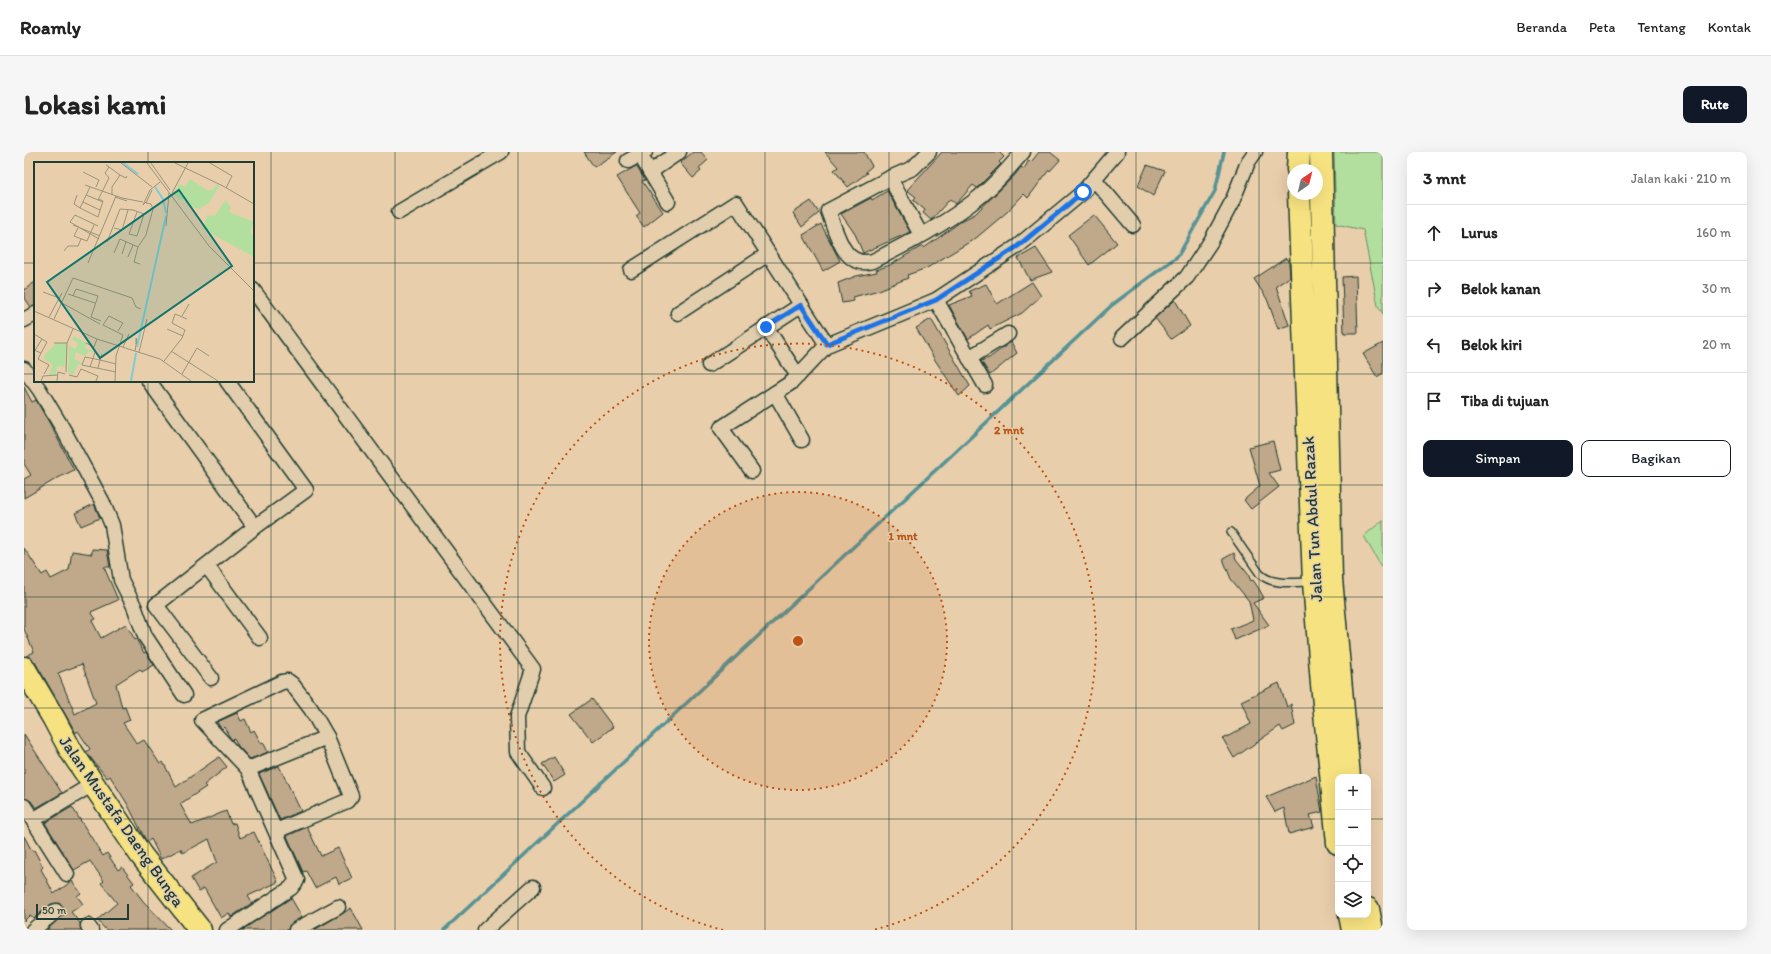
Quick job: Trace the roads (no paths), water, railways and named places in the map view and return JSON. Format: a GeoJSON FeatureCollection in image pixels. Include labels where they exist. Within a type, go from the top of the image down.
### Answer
{"type":"FeatureCollection","features":[{"type":"Feature","properties":{"kind":"main road"},"geometry":{"type":"LineString","coordinates":[[1298,152],[1298,164]]}},
{"type":"Feature","properties":{"kind":"main road","name":"Jalan Tun Abdul Razak"},"geometry":{"type":"LineString","coordinates":[[1321,152],[1331,579],[1349,774]]}},
{"type":"Feature","properties":{"kind":"main road","name":"Jalan Tun Abdul Razak"},"geometry":{"type":"LineString","coordinates":[[1299,200],[1314,582],[1322,684],[1335,813]]}},
{"type":"Feature","properties":{"kind":"main road","name":"Jalan Mustafa Daeng Bunga"},"geometry":{"type":"LineString","coordinates":[[24,668],[71,751],[93,784],[141,855],[200,930]]}},
{"type":"Feature","properties":{"kind":"main road"},"geometry":{"type":"LineString","coordinates":[[1351,918],[1353,930]]}},
{"type":"Feature","properties":{"kind":"main road"},"geometry":{"type":"LineString","coordinates":[[1370,918],[1372,930]]}},
{"type":"Feature","properties":{"kind":"street"},"geometry":{"type":"LineString","coordinates":[[399,212],[501,152]]}},
{"type":"Feature","properties":{"kind":"street"},"geometry":{"type":"LineString","coordinates":[[650,172],[679,152]]}},
{"type":"Feature","properties":{"kind":"street"},"geometry":{"type":"LineString","coordinates":[[930,152],[914,168],[890,178],[828,211],[845,252],[852,260],[860,263],[867,263],[880,258],[921,235],[978,198],[993,185],[1023,152]]}},
{"type":"Feature","properties":{"kind":"street"},"geometry":{"type":"LineString","coordinates":[[752,471],[721,428],[792,382],[827,344],[936,300],[1018,246],[1083,192],[1117,152]]}},
{"type":"Feature","properties":{"kind":"street"},"geometry":{"type":"LineString","coordinates":[[1122,338],[1187,277],[1211,241],[1232,202],[1248,162],[1255,152]]}},
{"type":"Feature","properties":{"kind":"street"},"geometry":{"type":"LineString","coordinates":[[638,156],[650,172],[668,202]]}},
{"type":"Feature","properties":{"kind":"street"},"geometry":{"type":"LineString","coordinates":[[890,178],[921,235]]}},
{"type":"Feature","properties":{"kind":"street"},"geometry":{"type":"LineString","coordinates":[[1094,179],[1133,225]]}},
{"type":"Feature","properties":{"kind":"street"},"geometry":{"type":"LineString","coordinates":[[631,270],[736,203],[827,344]]}},
{"type":"Feature","properties":{"kind":"street"},"geometry":{"type":"LineString","coordinates":[[678,313],[768,254]]}},
{"type":"Feature","properties":{"kind":"street"},"geometry":{"type":"LineString","coordinates":[[254,291],[533,669],[517,717],[518,752],[543,788]]}},
{"type":"Feature","properties":{"kind":"street"},"geometry":{"type":"LineString","coordinates":[[936,300],[985,385]]}},
{"type":"Feature","properties":{"kind":"street"},"geometry":{"type":"LineString","coordinates":[[709,365],[801,305]]}},
{"type":"Feature","properties":{"kind":"street"},"geometry":{"type":"LineString","coordinates":[[766,327],[798,376]]}},
{"type":"Feature","properties":{"kind":"street"},"geometry":{"type":"LineString","coordinates":[[969,358],[1008,334]]}},
{"type":"Feature","properties":{"kind":"street"},"geometry":{"type":"LineString","coordinates":[[34,364],[24,368],[39,389],[63,429],[102,501],[112,525],[121,580],[134,606],[145,636],[184,695]]}},
{"type":"Feature","properties":{"kind":"street"},"geometry":{"type":"LineString","coordinates":[[150,382],[255,527]]}},
{"type":"Feature","properties":{"kind":"street"},"geometry":{"type":"LineString","coordinates":[[211,678],[156,605],[255,527],[306,490],[228,382]]}},
{"type":"Feature","properties":{"kind":"street"},"geometry":{"type":"LineString","coordinates":[[775,393],[802,440]]}},
{"type":"Feature","properties":{"kind":"street"},"geometry":{"type":"LineString","coordinates":[[206,566],[260,638]]}},
{"type":"Feature","properties":{"kind":"street"},"geometry":{"type":"LineString","coordinates":[[227,930],[295,885],[296,876],[248,770],[202,720],[282,682],[288,681],[311,709],[327,737],[350,794],[350,798],[347,801],[276,831]]}},
{"type":"Feature","properties":{"kind":"street"},"geometry":{"type":"LineString","coordinates":[[248,770],[327,737]]}},
{"type":"Feature","properties":{"kind":"street"},"geometry":{"type":"LineString","coordinates":[[33,820],[93,784]]}},
{"type":"Feature","properties":{"kind":"street"},"geometry":{"type":"LineString","coordinates":[[24,806],[67,874]]}},
{"type":"Feature","properties":{"kind":"street"},"geometry":{"type":"LineString","coordinates":[[485,930],[533,887]]}},
{"type":"Feature","properties":{"kind":"street"},"geometry":{"type":"LineString","coordinates":[[296,930],[338,907]]}},
{"type":"Feature","properties":{"kind":"street"},"geometry":{"type":"LineString","coordinates":[[33,930],[56,911]]}},
{"type":"Feature","properties":{"kind":"lane"},"geometry":{"type":"LineString","coordinates":[[1232,532],[1260,574],[1265,578],[1272,581],[1314,582]]}},
{"type":"Feature","properties":{"kind":"waterway"},"geometry":{"type":"LineString","coordinates":[[444,930],[1112,305],[1178,256],[1215,191],[1224,152]]}}]}
